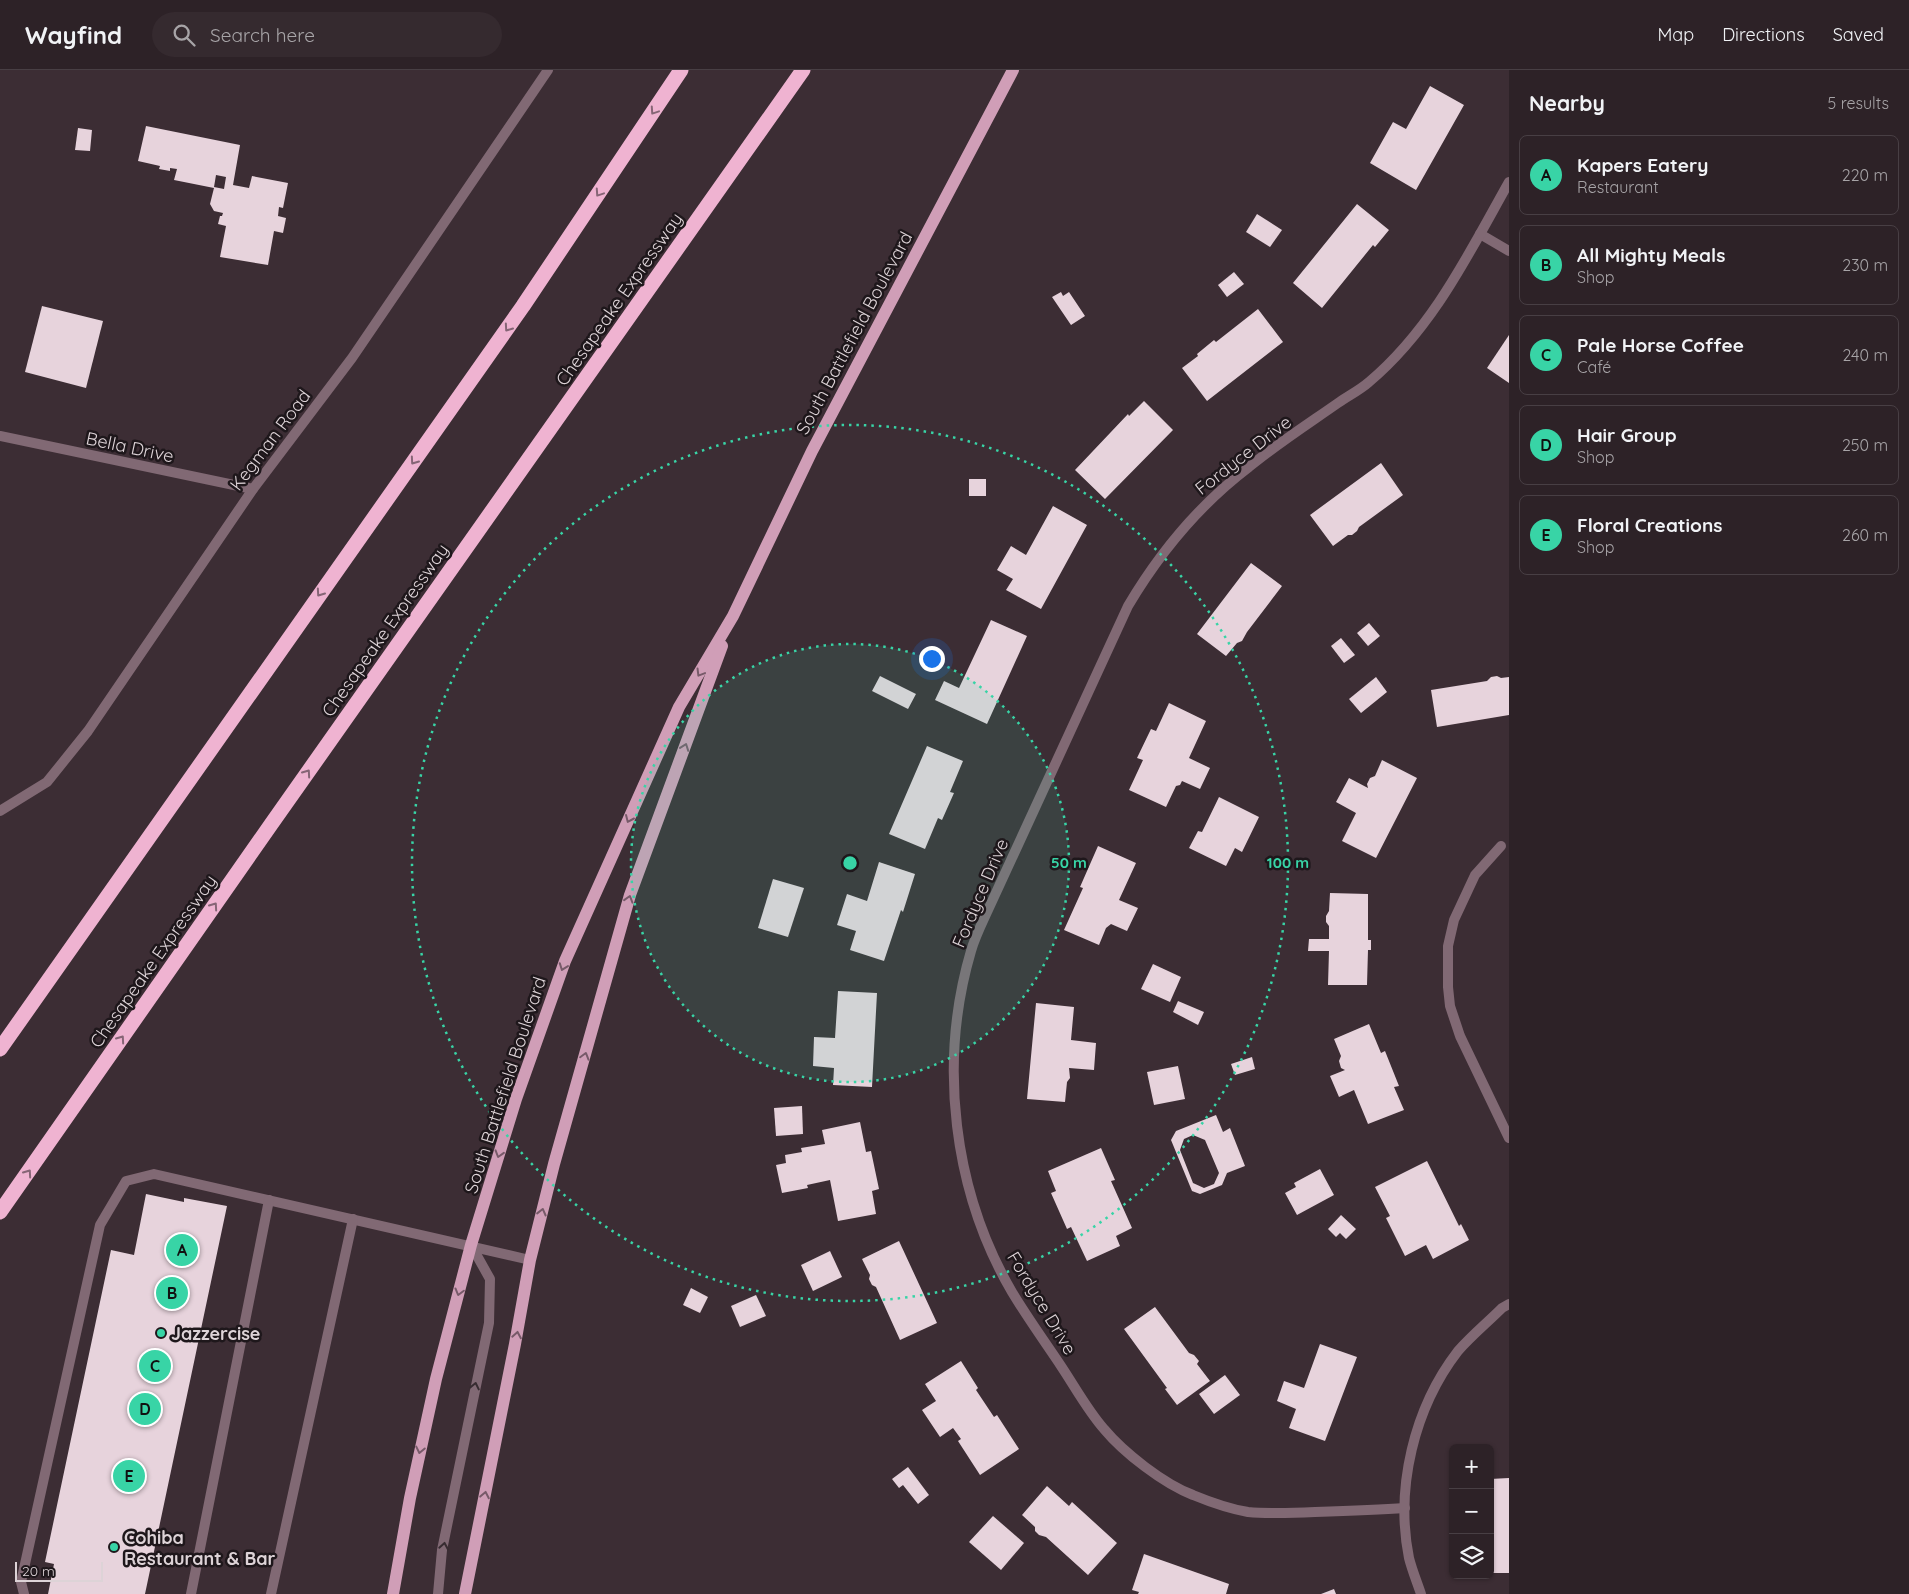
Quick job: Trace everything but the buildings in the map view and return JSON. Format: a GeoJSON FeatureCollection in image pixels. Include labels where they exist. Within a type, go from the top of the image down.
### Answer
{"type":"FeatureCollection","features":[{"type":"Feature","properties":{"kind":"highway"},"geometry":{"type":"LineString","coordinates":[[0,1049],[523,306],[681,70]]}},
{"type":"Feature","properties":{"kind":"highway","name":"Chesapeake Expressway"},"geometry":{"type":"LineString","coordinates":[[0,1212],[803,70]]}},
{"type":"Feature","properties":{"kind":"main road","name":"South Battlefield Boulevard"},"geometry":{"type":"LineString","coordinates":[[393,1594],[410,1498],[436,1379],[471,1245],[516,1099],[565,960],[679,707],[733,616],[812,452],[1013,70]]}},
{"type":"Feature","properties":{"kind":"main road","name":"South Battlefield Boulevard"},"geometry":{"type":"LineString","coordinates":[[465,1594],[530,1260],[554,1164],[630,895],[733,616]]}},
{"type":"Feature","properties":{"kind":"street","name":"Kegman Road"},"geometry":{"type":"LineString","coordinates":[[0,811],[47,782],[88,731],[253,490],[352,358],[548,70]]}},
{"type":"Feature","properties":{"kind":"street","name":"Fordyce Drive"},"geometry":{"type":"LineString","coordinates":[[1404,1508],[1277,1513],[1247,1512],[1191,1494],[1167,1482],[1123,1449],[1103,1429],[1012,1292],[988,1243],[971,1193],[959,1143],[953,1078],[955,1030],[961,989],[971,949],[1124,615],[1142,583],[1168,545],[1208,501],[1248,467],[1369,382],[1412,340],[1445,294],[1509,182]]}},
{"type":"Feature","properties":{"kind":"street"},"geometry":{"type":"LineString","coordinates":[[1480,234],[1509,251]]}},
{"type":"Feature","properties":{"kind":"street","name":"Bella Drive"},"geometry":{"type":"LineString","coordinates":[[0,436],[253,490]]}},
{"type":"Feature","properties":{"kind":"street"},"geometry":{"type":"LineString","coordinates":[[1501,846],[1475,875],[1454,920],[1448,946],[1448,987],[1450,1006],[1460,1036],[1509,1138]]}},
{"type":"Feature","properties":{"kind":"street"},"geometry":{"type":"LineString","coordinates":[[24,1594],[21,1582],[100,1225],[126,1181],[154,1174],[530,1260]]}},
{"type":"Feature","properties":{"kind":"street"},"geometry":{"type":"LineString","coordinates":[[191,1594],[269,1200]]}},
{"type":"Feature","properties":{"kind":"street"},"geometry":{"type":"LineString","coordinates":[[271,1594],[353,1219]]}},
{"type":"Feature","properties":{"kind":"street"},"geometry":{"type":"LineString","coordinates":[[438,1594],[442,1550],[488,1323],[490,1279],[471,1245]]}},
{"type":"Feature","properties":{"kind":"street"},"geometry":{"type":"LineString","coordinates":[[1421,1594],[1410,1559],[1405,1530],[1404,1508],[1411,1453],[1421,1419],[1437,1384],[1459,1351],[1502,1308],[1509,1304]]}},
{"type":"Feature","properties":{"kind":"place","name":"Kapers Eatery"},"geometry":{"type":"Point","coordinates":[182,1250]}},
{"type":"Feature","properties":{"kind":"place","name":"All Mighty Meals"},"geometry":{"type":"Point","coordinates":[172,1293]}},
{"type":"Feature","properties":{"kind":"place","name":"Jazzercise"},"geometry":{"type":"Point","coordinates":[161,1333]}},
{"type":"Feature","properties":{"kind":"place","name":"Pale Horse Coffee"},"geometry":{"type":"Point","coordinates":[155,1366]}},
{"type":"Feature","properties":{"kind":"place","name":"Hair Group"},"geometry":{"type":"Point","coordinates":[145,1409]}},
{"type":"Feature","properties":{"kind":"place","name":"Floral Creations"},"geometry":{"type":"Point","coordinates":[129,1476]}},
{"type":"Feature","properties":{"kind":"place","name":"Cohiba Restaurant & Bar"},"geometry":{"type":"Point","coordinates":[114,1547]}}]}
